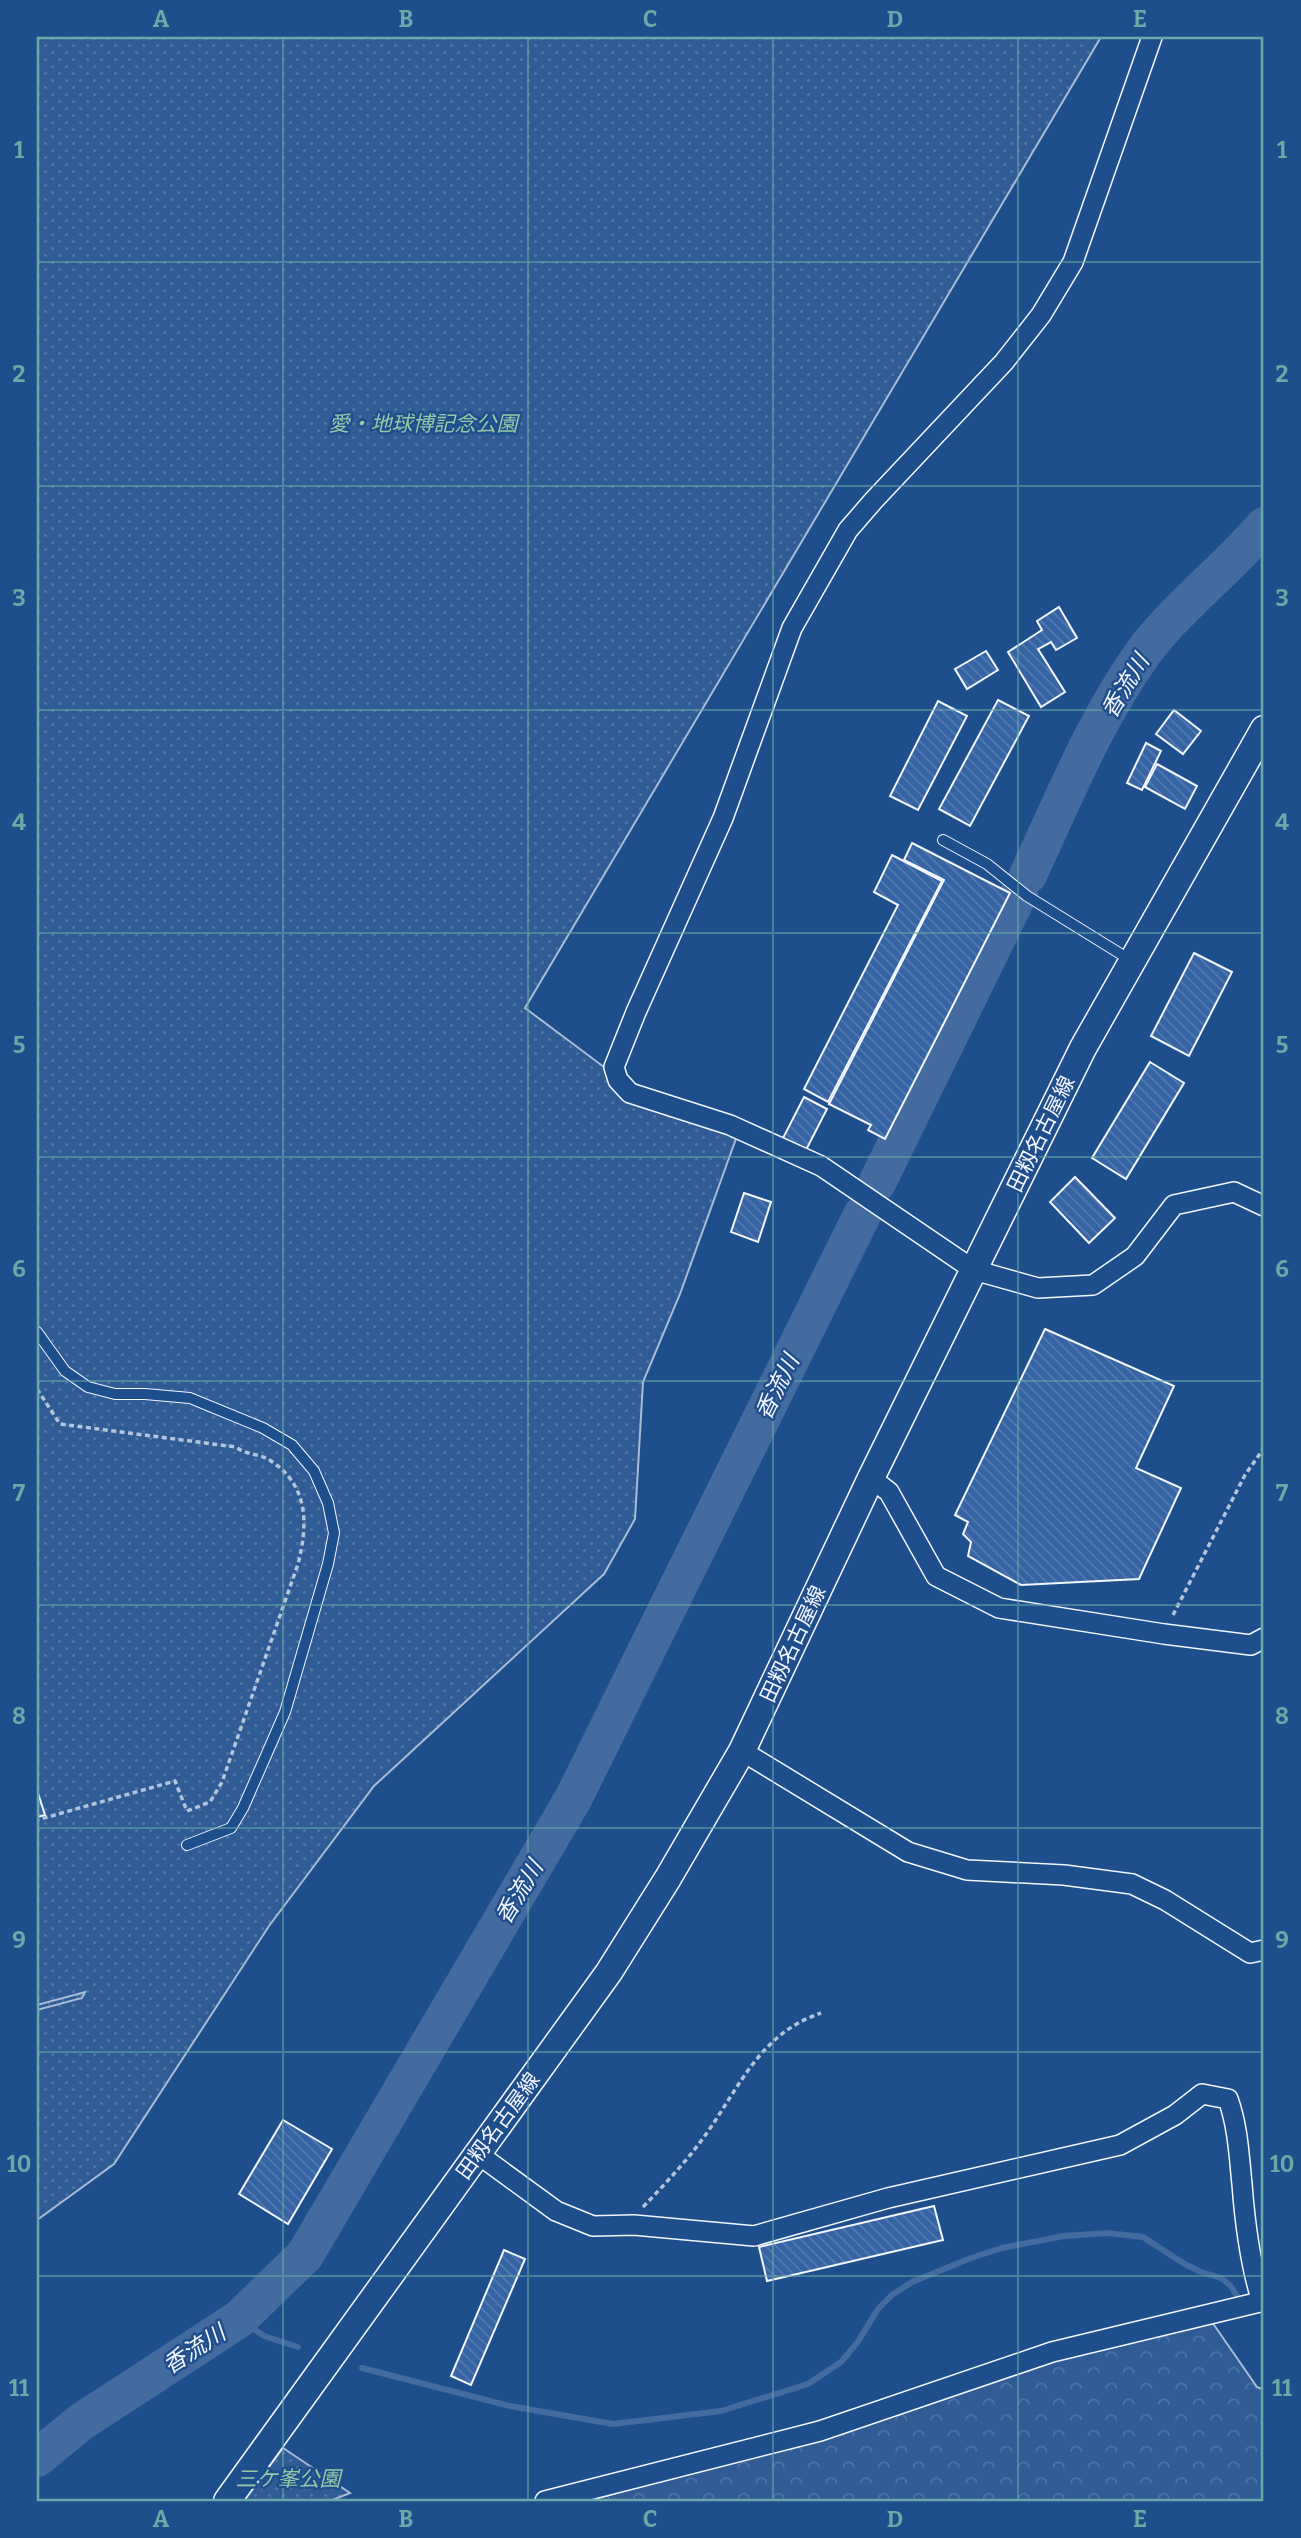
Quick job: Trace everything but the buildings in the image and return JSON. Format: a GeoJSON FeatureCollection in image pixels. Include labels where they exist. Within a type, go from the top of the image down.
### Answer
{"type":"FeatureCollection","features":[{"type":"Feature","properties":{"kind":"main road","name":"田籾名古屋線"},"geometry":{"type":"LineString","coordinates":[[227,2501],[609,1972],[668,1878],[742,1751],[871,1478],[1083,1048],[1264,729]]}},
{"type":"Feature","properties":{"kind":"street"},"geometry":{"type":"LineString","coordinates":[[1152,37],[1073,262],[1041,315],[1004,362],[848,530],[792,628],[723,818],[614,1067],[618,1080],[630,1093],[730,1125],[821,1166],[974,1270],[1038,1288],[1093,1285],[1135,1256],[1174,1205],[1234,1192],[1264,1206]]}},
{"type":"Feature","properties":{"kind":"street"},"geometry":{"type":"LineString","coordinates":[[871,1478],[890,1492],[936,1576],[999,1608],[1251,1645],[1264,1638]]}},
{"type":"Feature","properties":{"kind":"street"},"geometry":{"type":"LineString","coordinates":[[742,1751],[908,1852],[967,1870],[1064,1875],[1132,1884],[1165,1900],[1250,1953],[1264,1950]]}},
{"type":"Feature","properties":{"kind":"street"},"geometry":{"type":"LineString","coordinates":[[478,2154],[556,2211],[593,2226],[634,2225],[754,2236],[888,2198],[1120,2145],[1175,2115],[1202,2094],[1228,2099],[1236,2123],[1246,2230],[1255,2280],[1263,2301],[1052,2352],[821,2431],[545,2501]]}},
{"type":"Feature","properties":{"kind":"lane"},"geometry":{"type":"LineString","coordinates":[[943,840],[987,864],[1027,896],[1133,962]]}},
{"type":"Feature","properties":{"kind":"lane"},"geometry":{"type":"LineString","coordinates":[[37,1332],[65,1371],[88,1387],[115,1394],[190,1398],[263,1428],[282,1439],[292,1445],[314,1471],[328,1503],[334,1533],[328,1564],[285,1712],[243,1808],[231,1828],[187,1845]]}},
{"type":"Feature","properties":{"kind":"path"},"geometry":{"type":"LineString","coordinates":[[37,1389],[60,1424],[236,1447],[243,1452],[270,1459],[289,1478],[301,1500],[306,1522],[298,1564],[222,1782],[210,1802],[187,1811],[175,1781],[37,1820]]}},
{"type":"Feature","properties":{"kind":"path"},"geometry":{"type":"LineString","coordinates":[[1164,1634],[1245,1475],[1264,1448]]}},
{"type":"Feature","properties":{"kind":"path"},"geometry":{"type":"LineString","coordinates":[[634,2225],[635,2217],[687,2160],[775,2037],[796,2022],[821,2012]]}},
{"type":"Feature","properties":{"kind":"green space","name":"愛・地球博記念公園"},"geometry":{"type":"Polygon","coordinates":[[[37,37],[1101,37],[525,1008],[612,1073],[615,1082],[738,1133],[680,1294],[643,1382],[635,1519],[604,1574],[374,1786],[269,1926],[114,2164],[37,2220],[37,37]]]}},
{"type":"Feature","properties":{"kind":"green space"},"geometry":{"type":"Polygon","coordinates":[[[1212,2322],[1257,2387],[1264,2390],[1264,2501],[587,2501],[825,2437],[1053,2361],[1212,2322]]]}},
{"type":"Feature","properties":{"kind":"green space","name":"三ケ峯公園"},"geometry":{"type":"Polygon","coordinates":[[[283,2448],[350,2493],[330,2501],[244,2501],[283,2448]]]}},
{"type":"Feature","properties":{"kind":"shaded area"},"geometry":{"type":"Polygon","coordinates":[[[85,1992],[82,1998],[37,2010],[37,2005],[85,1992]]]}},
{"type":"Feature","properties":{"kind":"waterway","name":"香流川"},"geometry":{"type":"LineString","coordinates":[[1028,875],[1095,733],[1143,653],[1171,620],[1264,526]]}},
{"type":"Feature","properties":{"kind":"waterway","name":"香流川"},"geometry":{"type":"LineString","coordinates":[[877,1183],[1019,893]]}},
{"type":"Feature","properties":{"kind":"waterway","name":"香流川"},"geometry":{"type":"LineString","coordinates":[[37,2458],[81,2422],[239,2319],[305,2255],[573,1799],[862,1215]]}},
{"type":"Feature","properties":{"kind":"waterway"},"geometry":{"type":"LineString","coordinates":[[362,2368],[510,2406],[613,2424],[721,2411],[808,2384],[841,2362],[857,2343],[878,2309],[892,2295],[912,2282],[1002,2248],[1064,2236],[1107,2233],[1143,2237],[1183,2263],[1221,2278],[1237,2296]]}},
{"type":"Feature","properties":{"kind":"waterway"},"geometry":{"type":"LineString","coordinates":[[239,2319],[264,2336],[298,2347]]}}]}
